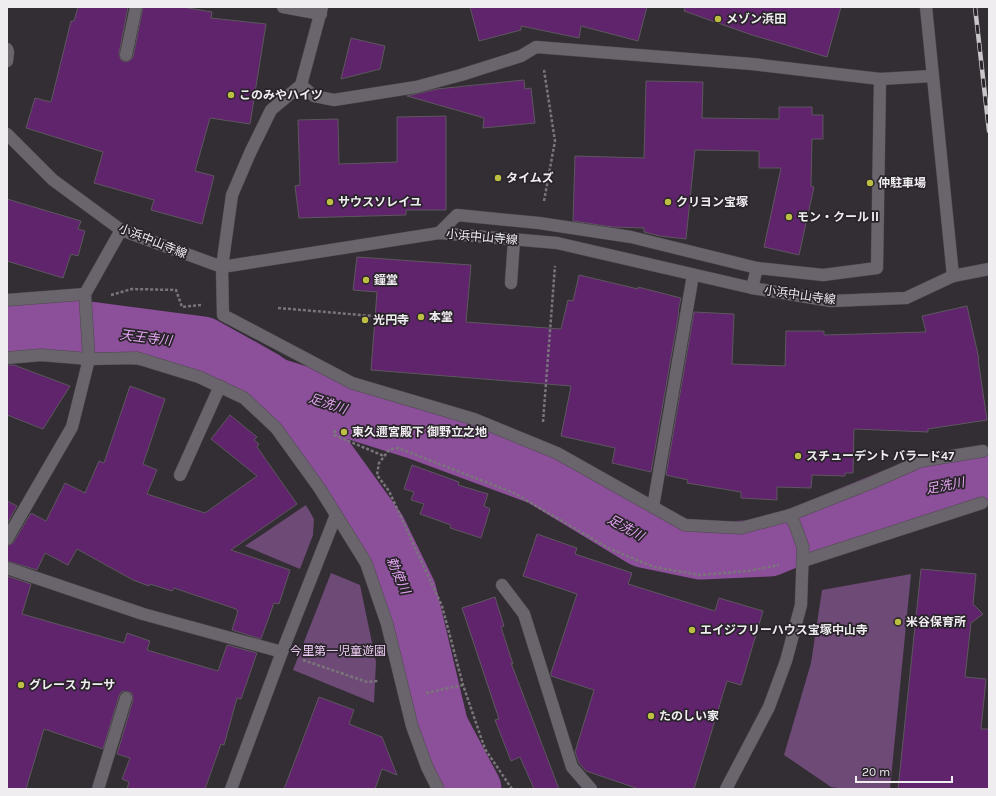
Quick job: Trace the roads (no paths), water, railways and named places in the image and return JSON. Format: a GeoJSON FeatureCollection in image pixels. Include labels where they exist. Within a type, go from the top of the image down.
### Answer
{"type":"FeatureCollection","features":[{"type":"Feature","properties":{"kind":"street"},"geometry":{"type":"LineString","coordinates":[[126,55],[136,7]]}},
{"type":"Feature","properties":{"kind":"street"},"geometry":{"type":"LineString","coordinates":[[283,7],[322,10],[301,85],[271,110],[232,195],[222,267],[223,315],[352,383],[474,419],[557,453],[685,526],[741,528],[793,520],[921,461],[983,451]]}},
{"type":"Feature","properties":{"kind":"street"},"geometry":{"type":"LineString","coordinates":[[926,7],[953,276]]}},
{"type":"Feature","properties":{"kind":"street"},"geometry":{"type":"LineString","coordinates":[[301,85],[314,96],[334,100],[362,96],[416,87],[461,75],[521,56],[536,47],[752,64],[880,79],[932,76]]}},
{"type":"Feature","properties":{"kind":"street"},"geometry":{"type":"LineString","coordinates":[[7,49],[7,61]]}},
{"type":"Feature","properties":{"kind":"street"},"geometry":{"type":"LineString","coordinates":[[439,233],[457,215],[539,223],[631,237],[757,268],[823,276],[877,268],[880,79]]}},
{"type":"Feature","properties":{"kind":"street","name":"小浜中山寺線"},"geometry":{"type":"LineString","coordinates":[[7,134],[53,180],[121,230],[222,267],[439,233],[557,243],[752,288],[831,301],[906,298],[953,276],[989,269]]}},
{"type":"Feature","properties":{"kind":"street"},"geometry":{"type":"LineString","coordinates":[[7,539],[72,427],[88,354],[85,299],[121,230]]}},
{"type":"Feature","properties":{"kind":"street"},"geometry":{"type":"LineString","coordinates":[[510,283],[514,240]]}},
{"type":"Feature","properties":{"kind":"street"},"geometry":{"type":"LineString","coordinates":[[752,288],[757,268]]}},
{"type":"Feature","properties":{"kind":"street"},"geometry":{"type":"LineString","coordinates":[[652,507],[693,275]]}},
{"type":"Feature","properties":{"kind":"street"},"geometry":{"type":"LineString","coordinates":[[7,300],[85,299]]}},
{"type":"Feature","properties":{"kind":"street"},"geometry":{"type":"LineString","coordinates":[[7,358],[41,355],[88,354],[137,358],[199,377],[244,398],[276,428],[320,489],[366,563],[388,624],[412,726],[427,767],[438,789]]}},
{"type":"Feature","properties":{"kind":"street"},"geometry":{"type":"LineString","coordinates":[[180,476],[220,386]]}},
{"type":"Feature","properties":{"kind":"street"},"geometry":{"type":"LineString","coordinates":[[803,561],[982,503]]}},
{"type":"Feature","properties":{"kind":"street"},"geometry":{"type":"LineString","coordinates":[[231,789],[282,652],[336,515]]}},
{"type":"Feature","properties":{"kind":"street"},"geometry":{"type":"LineString","coordinates":[[726,789],[769,706],[786,661],[801,605],[803,547],[793,520]]}},
{"type":"Feature","properties":{"kind":"street"},"geometry":{"type":"LineString","coordinates":[[7,568],[143,614],[282,652]]}},
{"type":"Feature","properties":{"kind":"street"},"geometry":{"type":"LineString","coordinates":[[502,586],[524,614],[572,767],[591,789]]}},
{"type":"Feature","properties":{"kind":"street"},"geometry":{"type":"LineString","coordinates":[[98,789],[126,698]]}},
{"type":"Feature","properties":{"kind":"waterway","name":"足洗川"},"geometry":{"type":"LineString","coordinates":[[7,330],[58,326],[203,345],[274,386],[417,431],[541,477],[643,539],[701,551],[769,548],[904,493],[989,476]]}},
{"type":"Feature","properties":{"kind":"waterway","name":"勅使川"},"geometry":{"type":"LineString","coordinates":[[274,386],[378,530],[408,592],[440,727],[473,789]]}},
{"type":"Feature","properties":{"kind":"railway"},"geometry":{"type":"LineString","coordinates":[[975,7],[989,131]]}},
{"type":"Feature","properties":{"kind":"place","name":"メゾン浜田"},"geometry":{"type":"Point","coordinates":[718,19]}},
{"type":"Feature","properties":{"kind":"place","name":"このみやハイツ"},"geometry":{"type":"Point","coordinates":[231,95]}},
{"type":"Feature","properties":{"kind":"place","name":"タイムズ"},"geometry":{"type":"Point","coordinates":[498,178]}},
{"type":"Feature","properties":{"kind":"place","name":"仲駐車場"},"geometry":{"type":"Point","coordinates":[870,183]}},
{"type":"Feature","properties":{"kind":"place","name":"サウスソレイユ"},"geometry":{"type":"Point","coordinates":[330,202]}},
{"type":"Feature","properties":{"kind":"place","name":"クリヨン宝塚"},"geometry":{"type":"Point","coordinates":[668,202]}},
{"type":"Feature","properties":{"kind":"place","name":"モン・クールⅡ"},"geometry":{"type":"Point","coordinates":[789,217]}},
{"type":"Feature","properties":{"kind":"place","name":"鐘堂"},"geometry":{"type":"Point","coordinates":[366,280]}},
{"type":"Feature","properties":{"kind":"place","name":"本堂"},"geometry":{"type":"Point","coordinates":[421,317]}},
{"type":"Feature","properties":{"kind":"place","name":"光円寺"},"geometry":{"type":"Point","coordinates":[365,320]}},
{"type":"Feature","properties":{"kind":"place","name":"東久邇宮殿下 御野立之地"},"geometry":{"type":"Point","coordinates":[344,432]}},
{"type":"Feature","properties":{"kind":"place","name":"スチューデント バラード47"},"geometry":{"type":"Point","coordinates":[798,456]}},
{"type":"Feature","properties":{"kind":"place","name":"米谷保育所"},"geometry":{"type":"Point","coordinates":[898,622]}},
{"type":"Feature","properties":{"kind":"place","name":"エイジフリーハウス宝塚中山寺"},"geometry":{"type":"Point","coordinates":[692,630]}},
{"type":"Feature","properties":{"kind":"place","name":"グレース カーサ"},"geometry":{"type":"Point","coordinates":[21,685]}},
{"type":"Feature","properties":{"kind":"place","name":"たのしい家"},"geometry":{"type":"Point","coordinates":[651,716]}},
{"type":"Feature","properties":{"kind":"water label","name":"天王寺川"},"geometry":{"type":"Point","coordinates":[146,337]}},
{"type":"Feature","properties":{"kind":"park label","name":"今里第一児童遊園"},"geometry":{"type":"Point","coordinates":[338,651]}}]}
